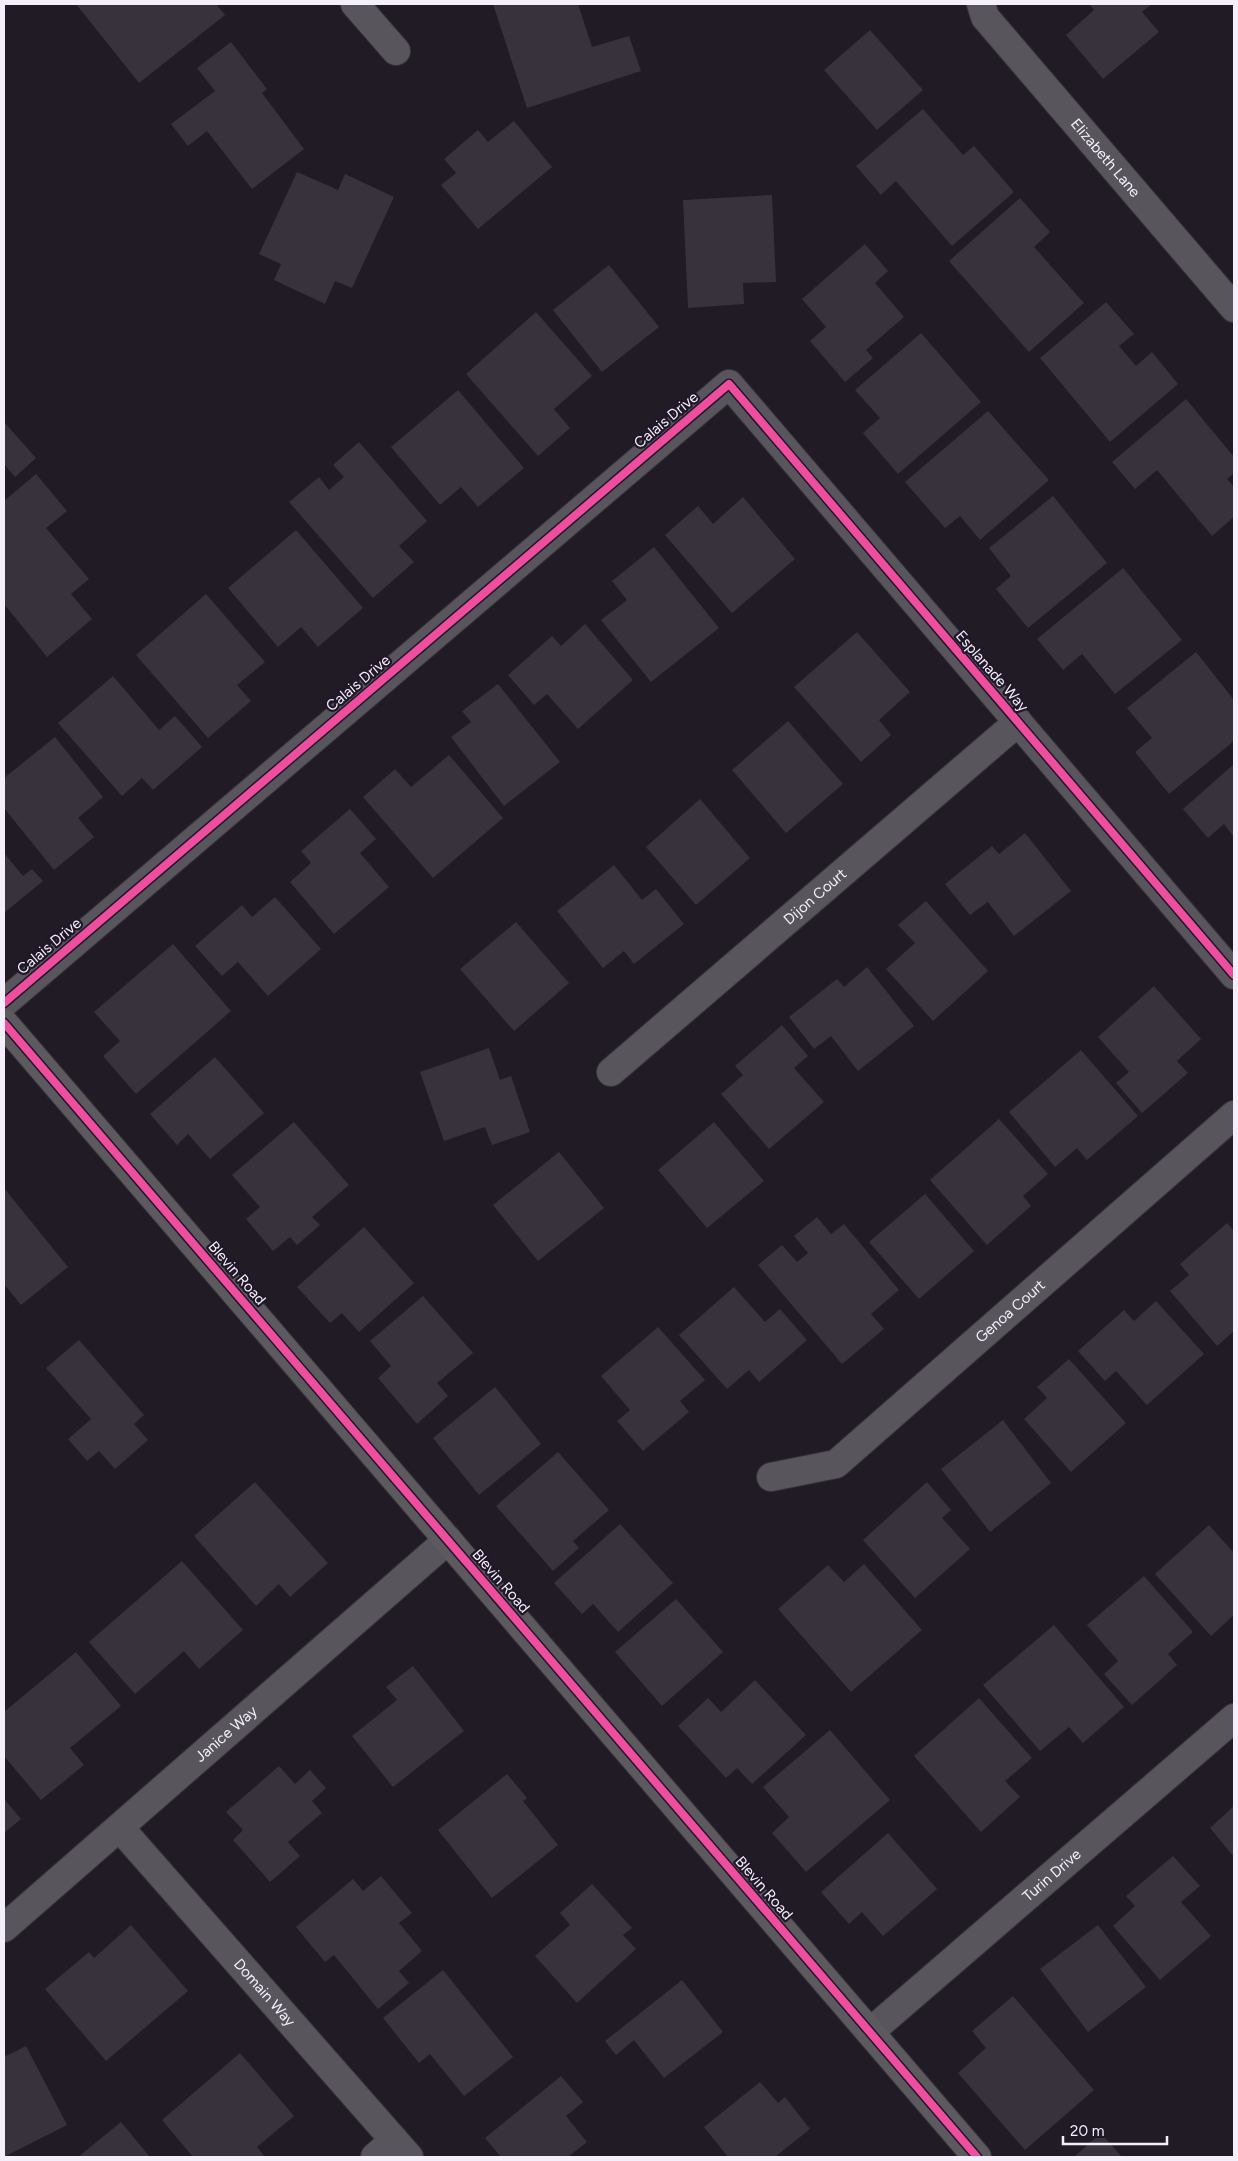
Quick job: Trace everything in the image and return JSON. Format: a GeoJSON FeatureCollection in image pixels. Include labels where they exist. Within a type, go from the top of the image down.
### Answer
{"type":"FeatureCollection","features":[{"type":"Feature","properties":{"kind":"street"},"geometry":{"type":"LineString","coordinates":[[355,4],[396,51]]}},
{"type":"Feature","properties":{"kind":"street","name":"Elizabeth Lane"},"geometry":{"type":"LineString","coordinates":[[981,4],[985,17],[1234,308]]}},
{"type":"Feature","properties":{"kind":"street","name":"Esplanade Way"},"geometry":{"type":"LineString","coordinates":[[729,384],[1234,975]]}},
{"type":"Feature","properties":{"kind":"street","name":"Calais Drive"},"geometry":{"type":"LineString","coordinates":[[4,1003],[729,384]]}},
{"type":"Feature","properties":{"kind":"street","name":"Dijon Court"},"geometry":{"type":"LineString","coordinates":[[611,1072],[1018,722]]}},
{"type":"Feature","properties":{"kind":"street","name":"Blevin Road"},"geometry":{"type":"LineString","coordinates":[[4,1023],[977,2157]]}},
{"type":"Feature","properties":{"kind":"street","name":"Genoa Court"},"geometry":{"type":"LineString","coordinates":[[771,1476],[836,1464],[1234,1116]]}},
{"type":"Feature","properties":{"kind":"street","name":"Janice Way"},"geometry":{"type":"LineString","coordinates":[[4,1928],[448,1540]]}},
{"type":"Feature","properties":{"kind":"street","name":"Turin Drive"},"geometry":{"type":"LineString","coordinates":[[870,2032],[1234,1718]]}},
{"type":"Feature","properties":{"kind":"street","name":"Domain Way"},"geometry":{"type":"LineString","coordinates":[[120,1828],[393,2152]]}},
{"type":"Feature","properties":{"kind":"building"},"geometry":{"type":"Polygon","coordinates":[[[76,4],[216,4],[225,15],[139,83],[76,4]]]}},
{"type":"Feature","properties":{"kind":"building"},"geometry":{"type":"Polygon","coordinates":[[[493,4],[578,4],[592,47],[629,36],[641,71],[527,108],[493,4]]]}},
{"type":"Feature","properties":{"kind":"building"},"geometry":{"type":"Polygon","coordinates":[[[1089,4],[1152,4],[1142,12],[1159,32],[1103,79],[1066,35],[1094,10],[1089,4]]]}},
{"type":"Feature","properties":{"kind":"building"},"geometry":{"type":"Polygon","coordinates":[[[870,30],[923,90],[877,130],[824,70],[870,30]]]}},
{"type":"Feature","properties":{"kind":"building"},"geometry":{"type":"Polygon","coordinates":[[[231,42],[267,89],[262,93],[304,149],[252,189],[207,131],[188,146],[171,124],[215,91],[197,68],[231,42]]]}},
{"type":"Feature","properties":{"kind":"building"},"geometry":{"type":"Polygon","coordinates":[[[923,109],[963,155],[974,146],[1014,192],[952,246],[896,181],[881,195],[856,166],[923,109]]]}},
{"type":"Feature","properties":{"kind":"building"},"geometry":{"type":"Polygon","coordinates":[[[514,121],[552,167],[478,229],[441,185],[456,173],[444,159],[478,130],[488,142],[514,121]]]}},
{"type":"Feature","properties":{"kind":"building"},"geometry":{"type":"Polygon","coordinates":[[[297,172],[338,190],[345,174],[394,197],[352,288],[335,281],[325,304],[274,280],[281,264],[259,254],[297,172]]]}},
{"type":"Feature","properties":{"kind":"building"},"geometry":{"type":"Polygon","coordinates":[[[772,195],[776,282],[743,283],[744,304],[688,308],[683,200],[772,195]]]}},
{"type":"Feature","properties":{"kind":"building"},"geometry":{"type":"Polygon","coordinates":[[[1020,198],[1050,232],[1034,247],[1084,303],[1029,352],[949,261],[1020,198]]]}},
{"type":"Feature","properties":{"kind":"building"},"geometry":{"type":"Polygon","coordinates":[[[865,244],[888,271],[875,283],[904,317],[866,350],[873,358],[845,382],[810,341],[826,327],[802,299],[865,244]]]}},
{"type":"Feature","properties":{"kind":"building"},"geometry":{"type":"Polygon","coordinates":[[[609,265],[659,327],[602,372],[553,310],[609,265]]]}},
{"type":"Feature","properties":{"kind":"building"},"geometry":{"type":"Polygon","coordinates":[[[1106,302],[1134,334],[1119,346],[1136,366],[1152,352],[1178,384],[1110,442],[1040,358],[1106,302]]]}},
{"type":"Feature","properties":{"kind":"building"},"geometry":{"type":"Polygon","coordinates":[[[536,312],[592,376],[554,409],[570,428],[538,456],[466,374],[536,312]]]}},
{"type":"Feature","properties":{"kind":"building"},"geometry":{"type":"Polygon","coordinates":[[[921,333],[981,402],[898,474],[863,433],[880,418],[855,390],[921,333]]]}},
{"type":"Feature","properties":{"kind":"building"},"geometry":{"type":"Polygon","coordinates":[[[458,390],[524,468],[478,507],[461,487],[440,505],[391,447],[458,390]]]}},
{"type":"Feature","properties":{"kind":"building"},"geometry":{"type":"Polygon","coordinates":[[[1186,399],[1234,457],[1234,473],[1227,479],[1234,487],[1234,517],[1212,536],[1157,470],[1135,489],[1112,462],[1186,399]]]}},
{"type":"Feature","properties":{"kind":"building"},"geometry":{"type":"Polygon","coordinates":[[[988,411],[1049,480],[980,540],[960,516],[945,528],[905,482],[988,411]]]}},
{"type":"Feature","properties":{"kind":"building"},"geometry":{"type":"Polygon","coordinates":[[[4,422],[36,458],[15,477],[4,464],[4,422]]]}},
{"type":"Feature","properties":{"kind":"building"},"geometry":{"type":"Polygon","coordinates":[[[359,442],[427,521],[399,546],[414,562],[373,598],[289,502],[319,477],[329,490],[344,477],[333,465],[359,442]]]}},
{"type":"Feature","properties":{"kind":"building"},"geometry":{"type":"Polygon","coordinates":[[[36,474],[67,511],[46,528],[89,579],[71,594],[92,619],[47,657],[4,604],[4,501],[36,474]]]}},
{"type":"Feature","properties":{"kind":"building"},"geometry":{"type":"Polygon","coordinates":[[[1053,496],[1107,563],[1028,628],[996,589],[1011,576],[989,548],[1053,496]]]}},
{"type":"Feature","properties":{"kind":"building"},"geometry":{"type":"Polygon","coordinates":[[[743,497],[795,559],[732,613],[665,535],[698,506],[713,524],[743,497]]]}},
{"type":"Feature","properties":{"kind":"building"},"geometry":{"type":"Polygon","coordinates":[[[296,530],[363,608],[318,647],[301,627],[278,647],[228,588],[296,530]]]}},
{"type":"Feature","properties":{"kind":"building"},"geometry":{"type":"Polygon","coordinates":[[[654,547],[719,628],[651,682],[601,620],[627,600],[612,581],[654,547]]]}},
{"type":"Feature","properties":{"kind":"building"},"geometry":{"type":"Polygon","coordinates":[[[1123,568],[1182,640],[1115,694],[1082,654],[1063,670],[1037,639],[1123,568]]]}},
{"type":"Feature","properties":{"kind":"building"},"geometry":{"type":"Polygon","coordinates":[[[206,594],[265,662],[237,685],[251,701],[208,738],[136,655],[206,594]]]}},
{"type":"Feature","properties":{"kind":"building"},"geometry":{"type":"Polygon","coordinates":[[[585,624],[633,680],[578,729],[547,694],[534,705],[508,675],[552,636],[561,646],[585,624]]]}},
{"type":"Feature","properties":{"kind":"building"},"geometry":{"type":"Polygon","coordinates":[[[857,632],[910,692],[879,720],[891,735],[861,762],[794,687],[857,632]]]}},
{"type":"Feature","properties":{"kind":"building"},"geometry":{"type":"Polygon","coordinates":[[[1196,652],[1234,700],[1234,741],[1169,794],[1135,752],[1152,738],[1127,708],[1196,652]]]}},
{"type":"Feature","properties":{"kind":"building"},"geometry":{"type":"Polygon","coordinates":[[[113,676],[159,730],[175,716],[202,747],[153,790],[142,778],[122,796],[58,723],[113,676]]]}},
{"type":"Feature","properties":{"kind":"building"},"geometry":{"type":"Polygon","coordinates":[[[498,684],[560,762],[504,806],[451,737],[471,722],[462,711],[498,684]]]}},
{"type":"Feature","properties":{"kind":"building"},"geometry":{"type":"Polygon","coordinates":[[[788,721],[843,784],[786,833],[732,770],[788,721]]]}},
{"type":"Feature","properties":{"kind":"building"},"geometry":{"type":"Polygon","coordinates":[[[55,737],[103,797],[78,818],[94,837],[54,870],[4,808],[4,778],[55,737]]]}},
{"type":"Feature","properties":{"kind":"building"},"geometry":{"type":"Polygon","coordinates":[[[449,755],[503,818],[433,878],[363,797],[395,769],[411,787],[449,755]]]}},
{"type":"Feature","properties":{"kind":"building"},"geometry":{"type":"Polygon","coordinates":[[[1234,764],[1234,837],[1224,824],[1208,838],[1183,809],[1234,764]]]}},
{"type":"Feature","properties":{"kind":"building"},"geometry":{"type":"Polygon","coordinates":[[[700,799],[750,858],[696,905],[646,847],[700,799]]]}},
{"type":"Feature","properties":{"kind":"building"},"geometry":{"type":"Polygon","coordinates":[[[350,809],[376,839],[360,853],[389,887],[334,934],[290,882],[311,863],[301,851],[350,809]]]}},
{"type":"Feature","properties":{"kind":"building"},"geometry":{"type":"Polygon","coordinates":[[[1025,833],[1071,891],[1014,936],[988,902],[970,915],[945,884],[992,846],[999,854],[1025,833]]]}},
{"type":"Feature","properties":{"kind":"building"},"geometry":{"type":"Polygon","coordinates":[[[4,853],[23,876],[32,869],[43,881],[4,913],[4,853]]]}},
{"type":"Feature","properties":{"kind":"building"},"geometry":{"type":"Polygon","coordinates":[[[614,865],[642,900],[656,889],[684,924],[634,964],[624,951],[603,968],[557,911],[614,865]]]}},
{"type":"Feature","properties":{"kind":"building"},"geometry":{"type":"Polygon","coordinates":[[[275,897],[321,949],[268,996],[238,962],[222,976],[195,946],[242,905],[252,917],[275,897]]]}},
{"type":"Feature","properties":{"kind":"building"},"geometry":{"type":"Polygon","coordinates":[[[926,901],[988,971],[933,1021],[886,969],[915,943],[898,925],[926,901]]]}},
{"type":"Feature","properties":{"kind":"building"},"geometry":{"type":"Polygon","coordinates":[[[516,922],[569,983],[514,1031],[460,969],[516,922]]]}},
{"type":"Feature","properties":{"kind":"building"},"geometry":{"type":"Polygon","coordinates":[[[173,944],[231,1011],[136,1094],[103,1056],[120,1041],[94,1012],[173,944]]]}},
{"type":"Feature","properties":{"kind":"building"},"geometry":{"type":"Polygon","coordinates":[[[867,967],[914,1026],[858,1071],[831,1036],[814,1049],[789,1017],[837,979],[844,987],[867,967]]]}},
{"type":"Feature","properties":{"kind":"building"},"geometry":{"type":"Polygon","coordinates":[[[1154,986],[1201,1039],[1177,1061],[1188,1073],[1142,1113],[1116,1083],[1129,1072],[1098,1037],[1154,986]]]}},
{"type":"Feature","properties":{"kind":"building"},"geometry":{"type":"Polygon","coordinates":[[[782,1025],[808,1056],[794,1068],[824,1102],[769,1149],[721,1094],[743,1075],[735,1066],[782,1025]]]}},
{"type":"Feature","properties":{"kind":"building"},"geometry":{"type":"Polygon","coordinates":[[[489,1048],[500,1080],[511,1076],[530,1132],[492,1145],[485,1127],[444,1141],[420,1072],[489,1048]]]}},
{"type":"Feature","properties":{"kind":"building"},"geometry":{"type":"Polygon","coordinates":[[[1081,1050],[1138,1116],[1087,1160],[1077,1148],[1055,1167],[1009,1112],[1081,1050]]]}},
{"type":"Feature","properties":{"kind":"building"},"geometry":{"type":"Polygon","coordinates":[[[215,1057],[264,1113],[210,1159],[188,1134],[177,1145],[150,1114],[215,1057]]]}},
{"type":"Feature","properties":{"kind":"building"},"geometry":{"type":"Polygon","coordinates":[[[999,1119],[1048,1174],[1023,1196],[1031,1206],[987,1245],[930,1180],[999,1119]]]}},
{"type":"Feature","properties":{"kind":"building"},"geometry":{"type":"Polygon","coordinates":[[[294,1122],[349,1185],[312,1217],[320,1225],[297,1245],[290,1237],[273,1251],[246,1219],[260,1207],[232,1175],[294,1122]]]}},
{"type":"Feature","properties":{"kind":"building"},"geometry":{"type":"Polygon","coordinates":[[[714,1122],[764,1181],[707,1228],[658,1170],[714,1122]]]}},
{"type":"Feature","properties":{"kind":"building"},"geometry":{"type":"Polygon","coordinates":[[[559,1152],[604,1208],[538,1261],[493,1205],[559,1152]]]}},
{"type":"Feature","properties":{"kind":"building"},"geometry":{"type":"Polygon","coordinates":[[[4,1188],[68,1267],[21,1305],[4,1284],[4,1188]]]}},
{"type":"Feature","properties":{"kind":"building"},"geometry":{"type":"Polygon","coordinates":[[[925,1194],[974,1251],[919,1299],[869,1242],[925,1194]]]}},
{"type":"Feature","properties":{"kind":"building"},"geometry":{"type":"Polygon","coordinates":[[[817,1217],[831,1234],[844,1224],[899,1290],[871,1314],[884,1329],[842,1364],[758,1265],[782,1245],[797,1262],[808,1253],[794,1236],[817,1217]]]}},
{"type":"Feature","properties":{"kind":"building"},"geometry":{"type":"Polygon","coordinates":[[[1227,1223],[1234,1231],[1234,1331],[1217,1346],[1170,1291],[1189,1275],[1180,1264],[1227,1223]]]}},
{"type":"Feature","properties":{"kind":"building"},"geometry":{"type":"Polygon","coordinates":[[[364,1227],[414,1283],[359,1332],[342,1313],[330,1323],[297,1287],[364,1227]]]}},
{"type":"Feature","properties":{"kind":"building"},"geometry":{"type":"Polygon","coordinates":[[[734,1287],[765,1322],[780,1309],[807,1340],[759,1382],[749,1370],[727,1389],[679,1335],[734,1287]]]}},
{"type":"Feature","properties":{"kind":"building"},"geometry":{"type":"Polygon","coordinates":[[[423,1296],[473,1353],[437,1383],[448,1396],[417,1424],[378,1378],[391,1366],[370,1341],[423,1296]]]}},
{"type":"Feature","properties":{"kind":"building"},"geometry":{"type":"Polygon","coordinates":[[[1156,1301],[1204,1354],[1147,1405],[1116,1371],[1105,1381],[1078,1351],[1124,1310],[1134,1321],[1156,1301]]]}},
{"type":"Feature","properties":{"kind":"building"},"geometry":{"type":"Polygon","coordinates":[[[658,1327],[705,1380],[680,1401],[689,1412],[643,1451],[617,1421],[630,1410],[601,1376],[658,1327]]]}},
{"type":"Feature","properties":{"kind":"building"},"geometry":{"type":"Polygon","coordinates":[[[79,1340],[144,1415],[134,1424],[148,1440],[115,1469],[99,1451],[87,1461],[68,1439],[91,1419],[46,1368],[79,1340]]]}},
{"type":"Feature","properties":{"kind":"building"},"geometry":{"type":"Polygon","coordinates":[[[1069,1359],[1126,1423],[1071,1472],[1024,1419],[1047,1398],[1037,1387],[1069,1359]]]}},
{"type":"Feature","properties":{"kind":"building"},"geometry":{"type":"Polygon","coordinates":[[[495,1387],[541,1444],[479,1495],[433,1438],[495,1387]]]}},
{"type":"Feature","properties":{"kind":"building"},"geometry":{"type":"Polygon","coordinates":[[[1003,1420],[1051,1483],[990,1532],[941,1469],[1003,1420]]]}},
{"type":"Feature","properties":{"kind":"building"},"geometry":{"type":"Polygon","coordinates":[[[558,1452],[609,1510],[573,1541],[579,1548],[553,1571],[496,1506],[558,1452]]]}},
{"type":"Feature","properties":{"kind":"building"},"geometry":{"type":"Polygon","coordinates":[[[255,1482],[328,1563],[290,1597],[279,1584],[256,1606],[194,1536],[255,1482]]]}},
{"type":"Feature","properties":{"kind":"building"},"geometry":{"type":"Polygon","coordinates":[[[927,1482],[951,1510],[942,1518],[970,1549],[915,1598],[863,1540],[927,1482]]]}},
{"type":"Feature","properties":{"kind":"building"},"geometry":{"type":"Polygon","coordinates":[[[620,1524],[673,1583],[618,1632],[593,1604],[582,1614],[554,1583],[620,1524]]]}},
{"type":"Feature","properties":{"kind":"building"},"geometry":{"type":"Polygon","coordinates":[[[1209,1525],[1234,1553],[1234,1615],[1211,1636],[1155,1574],[1209,1525]]]}},
{"type":"Feature","properties":{"kind":"building"},"geometry":{"type":"Polygon","coordinates":[[[182,1561],[243,1630],[199,1669],[184,1651],[135,1694],[89,1642],[182,1561]]]}},
{"type":"Feature","properties":{"kind":"building"},"geometry":{"type":"Polygon","coordinates":[[[864,1564],[922,1630],[851,1692],[778,1609],[828,1565],[844,1582],[864,1564]]]}},
{"type":"Feature","properties":{"kind":"building"},"geometry":{"type":"Polygon","coordinates":[[[1144,1576],[1193,1632],[1168,1654],[1177,1665],[1132,1705],[1104,1674],[1118,1661],[1087,1625],[1144,1576]]]}},
{"type":"Feature","properties":{"kind":"building"},"geometry":{"type":"Polygon","coordinates":[[[676,1599],[723,1652],[662,1706],[615,1652],[676,1599]]]}},
{"type":"Feature","properties":{"kind":"building"},"geometry":{"type":"Polygon","coordinates":[[[1054,1625],[1124,1707],[1083,1743],[1069,1727],[1040,1751],[983,1685],[1054,1625]]]}},
{"type":"Feature","properties":{"kind":"building"},"geometry":{"type":"Polygon","coordinates":[[[76,1652],[121,1706],[70,1748],[84,1765],[41,1800],[4,1756],[4,1712],[76,1652]]]}},
{"type":"Feature","properties":{"kind":"building"},"geometry":{"type":"Polygon","coordinates":[[[413,1666],[464,1731],[393,1787],[352,1736],[397,1700],[386,1687],[413,1666]]]}},
{"type":"Feature","properties":{"kind":"building"},"geometry":{"type":"Polygon","coordinates":[[[755,1680],[806,1735],[752,1784],[737,1768],[726,1778],[678,1726],[708,1698],[721,1712],[755,1680]]]}},
{"type":"Feature","properties":{"kind":"building"},"geometry":{"type":"Polygon","coordinates":[[[979,1698],[1032,1758],[1005,1781],[1020,1797],[981,1832],[914,1756],[979,1698]]]}},
{"type":"Feature","properties":{"kind":"building"},"geometry":{"type":"Polygon","coordinates":[[[830,1730],[890,1800],[806,1872],[772,1833],[789,1817],[763,1787],[830,1730]]]}},
{"type":"Feature","properties":{"kind":"building"},"geometry":{"type":"Polygon","coordinates":[[[279,1766],[295,1784],[310,1770],[326,1788],[312,1801],[322,1813],[288,1842],[300,1856],[270,1882],[233,1840],[243,1830],[226,1812],[279,1766]]]}},
{"type":"Feature","properties":{"kind":"building"},"geometry":{"type":"Polygon","coordinates":[[[507,1774],[527,1798],[523,1801],[558,1845],[492,1898],[438,1830],[507,1774]]]}},
{"type":"Feature","properties":{"kind":"building"},"geometry":{"type":"Polygon","coordinates":[[[4,1799],[21,1819],[4,1833],[4,1799]]]}},
{"type":"Feature","properties":{"kind":"building"},"geometry":{"type":"Polygon","coordinates":[[[1234,1806],[1234,1857],[1210,1828],[1234,1806]]]}},
{"type":"Feature","properties":{"kind":"building"},"geometry":{"type":"Polygon","coordinates":[[[888,1833],[937,1889],[883,1936],[862,1912],[849,1924],[821,1892],[888,1833]]]}},
{"type":"Feature","properties":{"kind":"building"},"geometry":{"type":"Polygon","coordinates":[[[1173,1856],[1200,1886],[1181,1902],[1211,1936],[1160,1980],[1113,1926],[1135,1906],[1126,1896],[1173,1856]]]}},
{"type":"Feature","properties":{"kind":"building"},"geometry":{"type":"Polygon","coordinates":[[[381,1876],[412,1913],[399,1923],[422,1951],[399,1971],[409,1983],[378,2009],[334,1955],[325,1962],[296,1927],[353,1879],[363,1891],[381,1876]]]}},
{"type":"Feature","properties":{"kind":"building"},"geometry":{"type":"Polygon","coordinates":[[[592,1884],[632,1928],[623,1935],[636,1949],[577,2003],[535,1956],[570,1925],[560,1913],[592,1884]]]}},
{"type":"Feature","properties":{"kind":"building"},"geometry":{"type":"Polygon","coordinates":[[[131,1925],[188,1991],[106,2061],[45,1989],[89,1952],[94,1958],[131,1925]]]}},
{"type":"Feature","properties":{"kind":"building"},"geometry":{"type":"Polygon","coordinates":[[[1098,1925],[1146,1987],[1088,2032],[1040,1969],[1098,1925]]]}},
{"type":"Feature","properties":{"kind":"building"},"geometry":{"type":"Polygon","coordinates":[[[443,1970],[513,2057],[464,2096],[430,2054],[419,2063],[383,2018],[443,1970]]]}},
{"type":"Feature","properties":{"kind":"building"},"geometry":{"type":"Polygon","coordinates":[[[682,1980],[723,2032],[664,2078],[634,2040],[616,2055],[605,2041],[682,1980]]]}},
{"type":"Feature","properties":{"kind":"building"},"geometry":{"type":"Polygon","coordinates":[[[1013,1996],[1094,2090],[1025,2150],[958,2073],[986,2048],[972,2031],[1013,1996]]]}},
{"type":"Feature","properties":{"kind":"building"},"geometry":{"type":"Polygon","coordinates":[[[26,2046],[67,2125],[4,2157],[4,2057],[26,2046]]]}},
{"type":"Feature","properties":{"kind":"building"},"geometry":{"type":"Polygon","coordinates":[[[240,2053],[294,2116],[257,2147],[265,2157],[193,2157],[162,2120],[240,2053]]]}},
{"type":"Feature","properties":{"kind":"building"},"geometry":{"type":"Polygon","coordinates":[[[561,2076],[583,2102],[566,2116],[587,2142],[568,2157],[501,2157],[485,2138],[561,2076]]]}},
{"type":"Feature","properties":{"kind":"building"},"geometry":{"type":"Polygon","coordinates":[[[760,2082],[778,2103],[785,2097],[810,2129],[775,2157],[728,2157],[704,2127],[760,2082]]]}},
{"type":"Feature","properties":{"kind":"building"},"geometry":{"type":"Polygon","coordinates":[[[121,2122],[150,2157],[78,2157],[121,2122]]]}},
{"type":"Feature","properties":{"kind":"building"},"geometry":{"type":"Polygon","coordinates":[[[1101,2133],[1122,2157],[1074,2157],[1101,2133]]]}},
{"type":"Feature","properties":{"kind":"cycle path"},"geometry":{"type":"LineString","coordinates":[[4,1003],[729,384],[1234,975]]}},
{"type":"Feature","properties":{"kind":"cycle path"},"geometry":{"type":"LineString","coordinates":[[4,1023],[977,2157]]}}]}
